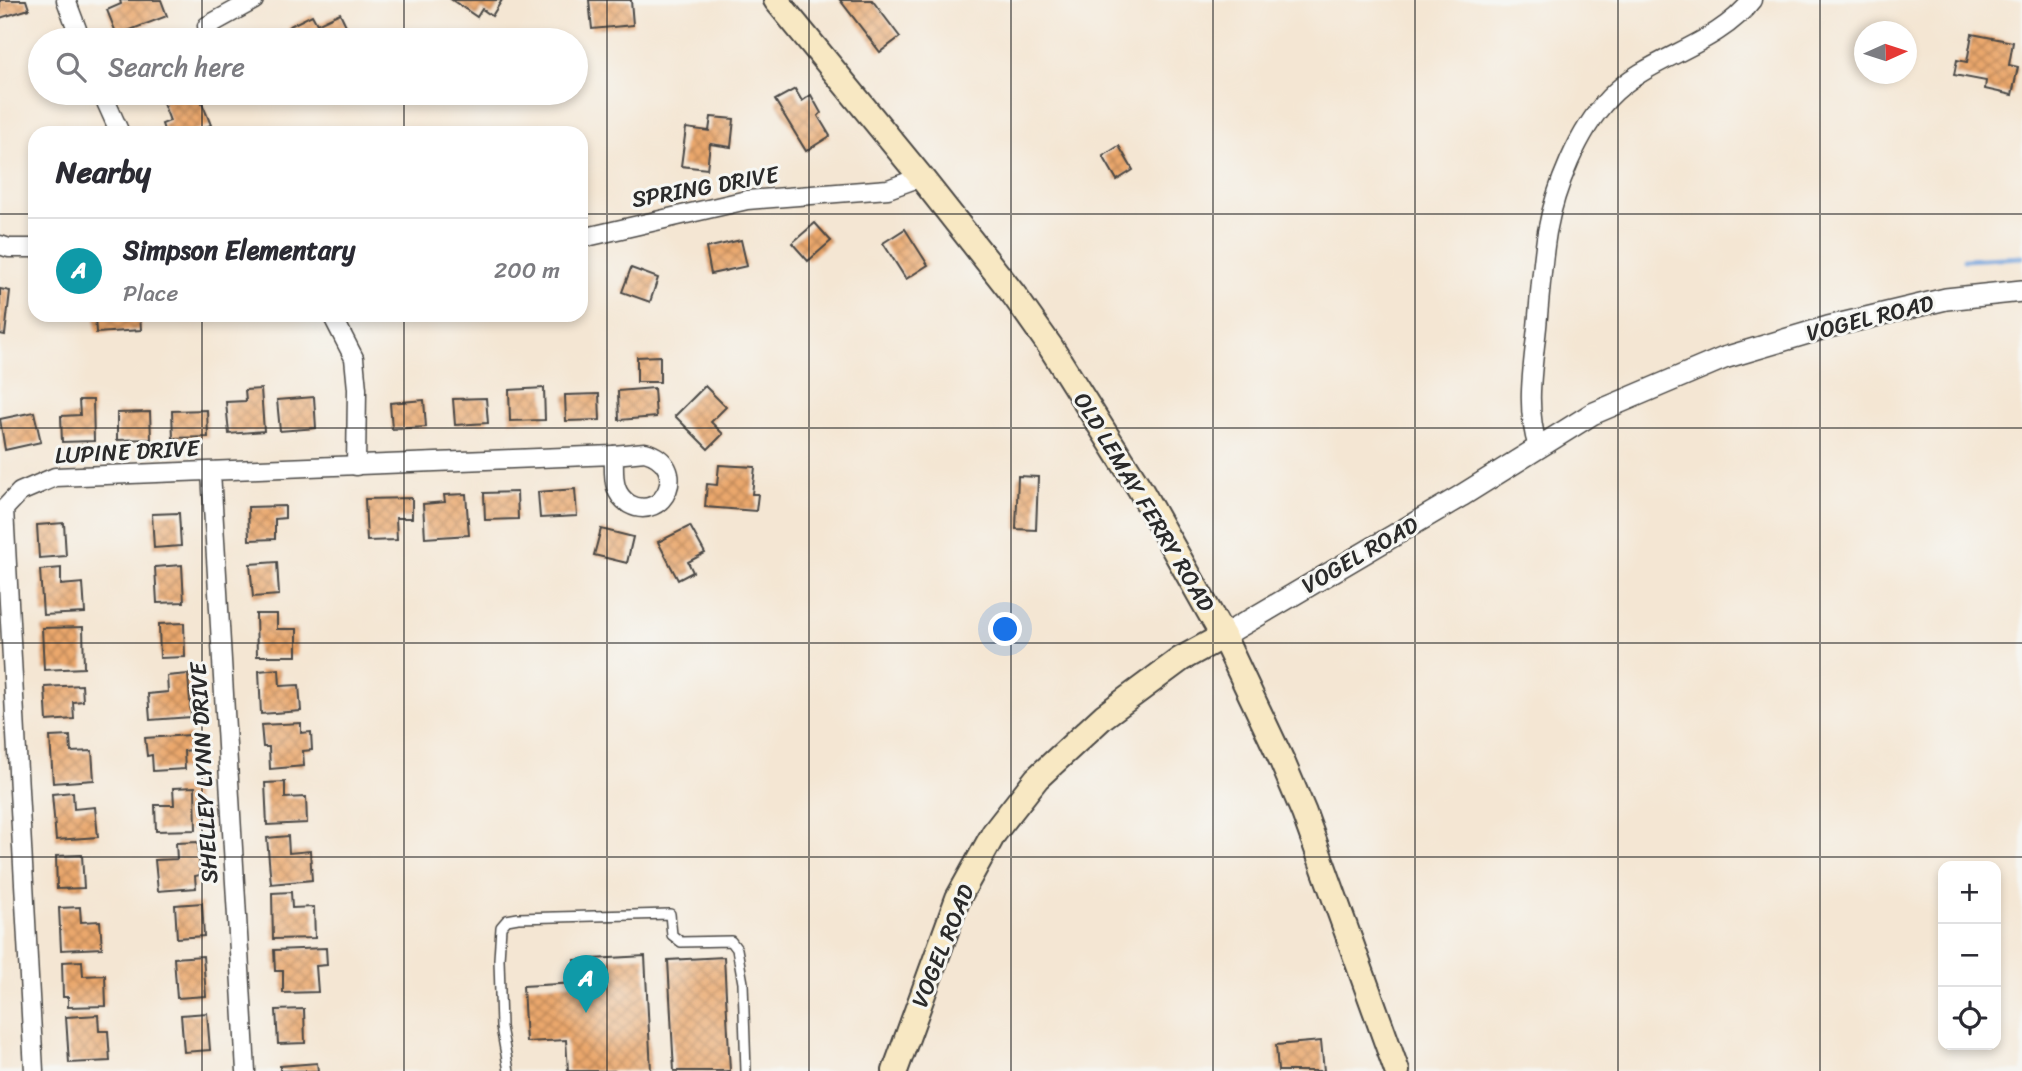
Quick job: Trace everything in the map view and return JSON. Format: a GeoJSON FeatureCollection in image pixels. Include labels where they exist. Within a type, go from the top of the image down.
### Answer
{"type":"FeatureCollection","features":[{"type":"Feature","properties":{"kind":"main road","name":"OLD LEMAY FERRY ROAD"},"geometry":{"type":"LineString","coordinates":[[776,0],[1014,295],[1050,346],[1140,489],[1223,636],[1282,761],[1304,813],[1397,1071]]}},
{"type":"Feature","properties":{"kind":"main road","name":"VOGEL ROAD"},"geometry":{"type":"LineString","coordinates":[[895,1071],[958,898],[994,833],[1037,778],[1104,716],[1181,659],[1223,636]]}},
{"type":"Feature","properties":{"kind":"street"},"geometry":{"type":"LineString","coordinates":[[66,0],[76,28]]}},
{"type":"Feature","properties":{"kind":"street"},"geometry":{"type":"LineString","coordinates":[[208,26],[254,0]]}},
{"type":"Feature","properties":{"kind":"street"},"geometry":{"type":"LineString","coordinates":[[1538,447],[1532,429],[1530,391],[1548,230],[1556,198],[1579,141],[1609,98],[1630,81],[1724,27],[1752,0]]}},
{"type":"Feature","properties":{"kind":"street"},"geometry":{"type":"LineString","coordinates":[[107,105],[117,126]]}},
{"type":"Feature","properties":{"kind":"street","name":"SPRING DRIVE"},"geometry":{"type":"LineString","coordinates":[[588,236],[747,200],[888,189],[921,177]]}},
{"type":"Feature","properties":{"kind":"street"},"geometry":{"type":"LineString","coordinates":[[0,245],[28,248]]}},
{"type":"Feature","properties":{"kind":"street","name":"VOGEL ROAD"},"geometry":{"type":"LineString","coordinates":[[1223,636],[1461,496],[1592,414],[1724,358],[1828,327],[1946,299],[2022,291]]}},
{"type":"Feature","properties":{"kind":"street"},"geometry":{"type":"LineString","coordinates":[[336,322],[354,358],[357,389],[356,466]]}},
{"type":"Feature","properties":{"kind":"street","name":"LUPINE DRIVE"},"geometry":{"type":"LineString","coordinates":[[34,1071],[4,509],[20,492],[55,477],[614,455]]}},
{"type":"Feature","properties":{"kind":"street","name":"SHELLEY LYNN DRIVE"},"geometry":{"type":"LineString","coordinates":[[211,472],[246,1071]]}},
{"type":"Feature","properties":{"kind":"lane"},"geometry":{"type":"LineString","coordinates":[[509,1071],[501,1027],[499,959],[501,927],[507,920],[670,914],[672,935],[681,942],[731,941],[737,949],[743,983],[746,1071]]}},
{"type":"Feature","properties":{"kind":"building"},"geometry":{"type":"Polygon","coordinates":[[[0,0],[26,0],[29,9],[0,18],[0,0]]]}},
{"type":"Feature","properties":{"kind":"building"},"geometry":{"type":"Polygon","coordinates":[[[120,0],[161,0],[167,16],[135,28],[114,28],[107,10],[121,4],[120,0]]]}},
{"type":"Feature","properties":{"kind":"building"},"geometry":{"type":"Polygon","coordinates":[[[452,0],[502,0],[492,16],[482,9],[477,17],[452,0]]]}},
{"type":"Feature","properties":{"kind":"building"},"geometry":{"type":"Polygon","coordinates":[[[589,0],[631,0],[633,25],[592,29],[589,0]]]}},
{"type":"Feature","properties":{"kind":"building"},"geometry":{"type":"Polygon","coordinates":[[[840,0],[872,0],[900,37],[880,52],[840,0]]]}},
{"type":"Feature","properties":{"kind":"building"},"geometry":{"type":"Polygon","coordinates":[[[340,13],[347,28],[288,27],[312,15],[317,24],[340,13]]]}},
{"type":"Feature","properties":{"kind":"building"},"geometry":{"type":"Polygon","coordinates":[[[1972,34],[2013,42],[2009,65],[2018,67],[2012,95],[1985,89],[1986,81],[1954,75],[1957,60],[1967,62],[1972,34]]]}},
{"type":"Feature","properties":{"kind":"building"},"geometry":{"type":"Polygon","coordinates":[[[795,89],[802,101],[811,95],[821,113],[818,116],[830,136],[806,151],[775,100],[795,89]]]}},
{"type":"Feature","properties":{"kind":"building"},"geometry":{"type":"Polygon","coordinates":[[[164,105],[203,105],[211,125],[163,126],[170,121],[164,105]]]}},
{"type":"Feature","properties":{"kind":"building"},"geometry":{"type":"Polygon","coordinates":[[[711,117],[734,119],[731,147],[710,144],[707,169],[681,166],[686,128],[709,131],[711,117]]]}},
{"type":"Feature","properties":{"kind":"building"},"geometry":{"type":"Polygon","coordinates":[[[1119,146],[1133,170],[1117,180],[1103,156],[1119,146]]]}},
{"type":"Feature","properties":{"kind":"building"},"geometry":{"type":"Polygon","coordinates":[[[815,223],[831,241],[808,261],[792,243],[815,223]]]}},
{"type":"Feature","properties":{"kind":"building"},"geometry":{"type":"Polygon","coordinates":[[[905,229],[928,265],[906,279],[883,243],[905,229]]]}},
{"type":"Feature","properties":{"kind":"building"},"geometry":{"type":"Polygon","coordinates":[[[741,240],[747,266],[711,274],[706,248],[741,240]]]}},
{"type":"Feature","properties":{"kind":"building"},"geometry":{"type":"Polygon","coordinates":[[[631,268],[658,278],[650,302],[622,292],[631,268]]]}},
{"type":"Feature","properties":{"kind":"building"},"geometry":{"type":"Polygon","coordinates":[[[0,289],[10,291],[5,335],[0,334],[0,289]]]}},
{"type":"Feature","properties":{"kind":"building"},"geometry":{"type":"Polygon","coordinates":[[[95,322],[140,322],[141,330],[96,333],[95,322]]]}},
{"type":"Feature","properties":{"kind":"building"},"geometry":{"type":"Polygon","coordinates":[[[660,356],[660,382],[637,382],[637,357],[660,356]]]}},
{"type":"Feature","properties":{"kind":"building"},"geometry":{"type":"Polygon","coordinates":[[[705,386],[726,407],[711,422],[723,434],[708,449],[675,416],[705,386]]]}},
{"type":"Feature","properties":{"kind":"building"},"geometry":{"type":"Polygon","coordinates":[[[544,388],[545,420],[510,421],[509,390],[544,388]]]}},
{"type":"Feature","properties":{"kind":"building"},"geometry":{"type":"Polygon","coordinates":[[[654,388],[656,417],[619,420],[618,391],[654,388]]]}},
{"type":"Feature","properties":{"kind":"building"},"geometry":{"type":"Polygon","coordinates":[[[261,389],[264,431],[229,434],[226,402],[246,401],[245,390],[261,389]]]}},
{"type":"Feature","properties":{"kind":"building"},"geometry":{"type":"Polygon","coordinates":[[[599,394],[600,420],[566,421],[565,395],[599,394]]]}},
{"type":"Feature","properties":{"kind":"building"},"geometry":{"type":"Polygon","coordinates":[[[314,397],[316,428],[280,431],[277,400],[314,397]]]}},
{"type":"Feature","properties":{"kind":"building"},"geometry":{"type":"Polygon","coordinates":[[[486,398],[488,423],[455,425],[453,399],[486,398]]]}},
{"type":"Feature","properties":{"kind":"building"},"geometry":{"type":"Polygon","coordinates":[[[79,400],[93,400],[94,441],[62,442],[61,416],[80,415],[79,400]]]}},
{"type":"Feature","properties":{"kind":"building"},"geometry":{"type":"Polygon","coordinates":[[[424,400],[426,427],[392,429],[390,403],[424,400]]]}},
{"type":"Feature","properties":{"kind":"building"},"geometry":{"type":"Polygon","coordinates":[[[207,410],[208,437],[173,438],[172,411],[207,410]]]}},
{"type":"Feature","properties":{"kind":"building"},"geometry":{"type":"Polygon","coordinates":[[[34,412],[41,442],[5,450],[0,419],[34,412]]]}},
{"type":"Feature","properties":{"kind":"building"},"geometry":{"type":"Polygon","coordinates":[[[150,412],[151,439],[117,440],[117,413],[150,412]]]}},
{"type":"Feature","properties":{"kind":"building"},"geometry":{"type":"Polygon","coordinates":[[[719,465],[755,467],[752,494],[758,494],[756,511],[705,507],[707,484],[717,485],[719,465]]]}},
{"type":"Feature","properties":{"kind":"building"},"geometry":{"type":"Polygon","coordinates":[[[1018,476],[1038,477],[1036,530],[1016,529],[1018,476]]]}},
{"type":"Feature","properties":{"kind":"building"},"geometry":{"type":"Polygon","coordinates":[[[575,489],[577,516],[540,518],[538,492],[575,489]]]}},
{"type":"Feature","properties":{"kind":"building"},"geometry":{"type":"Polygon","coordinates":[[[517,492],[518,519],[485,520],[484,493],[517,492]]]}},
{"type":"Feature","properties":{"kind":"building"},"geometry":{"type":"Polygon","coordinates":[[[466,494],[469,535],[425,538],[423,504],[445,502],[444,495],[466,494]]]}},
{"type":"Feature","properties":{"kind":"building"},"geometry":{"type":"Polygon","coordinates":[[[412,498],[412,518],[396,518],[397,540],[367,541],[365,499],[412,498]]]}},
{"type":"Feature","properties":{"kind":"building"},"geometry":{"type":"Polygon","coordinates":[[[285,506],[285,518],[275,519],[275,539],[249,540],[248,507],[285,506]]]}},
{"type":"Feature","properties":{"kind":"building"},"geometry":{"type":"Polygon","coordinates":[[[179,513],[181,546],[154,548],[152,514],[179,513]]]}},
{"type":"Feature","properties":{"kind":"building"},"geometry":{"type":"Polygon","coordinates":[[[64,523],[66,556],[39,558],[37,525],[64,523]]]}},
{"type":"Feature","properties":{"kind":"building"},"geometry":{"type":"Polygon","coordinates":[[[690,526],[705,553],[688,562],[693,572],[678,580],[658,542],[690,526]]]}},
{"type":"Feature","properties":{"kind":"building"},"geometry":{"type":"Polygon","coordinates":[[[601,529],[633,537],[627,563],[594,555],[601,529]]]}},
{"type":"Feature","properties":{"kind":"building"},"geometry":{"type":"Polygon","coordinates":[[[277,562],[279,595],[253,597],[250,564],[277,562]]]}},
{"type":"Feature","properties":{"kind":"building"},"geometry":{"type":"Polygon","coordinates":[[[182,565],[184,602],[157,603],[155,567],[182,565]]]}},
{"type":"Feature","properties":{"kind":"building"},"geometry":{"type":"Polygon","coordinates":[[[61,568],[61,585],[83,583],[85,613],[43,615],[40,570],[61,568]]]}},
{"type":"Feature","properties":{"kind":"building"},"geometry":{"type":"Polygon","coordinates":[[[256,614],[277,614],[277,629],[297,629],[297,656],[257,656],[256,614]]]}},
{"type":"Feature","properties":{"kind":"building"},"geometry":{"type":"Polygon","coordinates":[[[184,623],[185,657],[160,658],[159,624],[184,623]]]}},
{"type":"Feature","properties":{"kind":"building"},"geometry":{"type":"Polygon","coordinates":[[[83,627],[84,668],[44,670],[42,628],[83,627]]]}},
{"type":"Feature","properties":{"kind":"building"},"geometry":{"type":"Polygon","coordinates":[[[279,669],[280,686],[299,685],[301,711],[261,714],[259,671],[279,669]]]}},
{"type":"Feature","properties":{"kind":"building"},"geometry":{"type":"Polygon","coordinates":[[[188,674],[191,717],[150,720],[148,694],[168,692],[167,676],[188,674]]]}},
{"type":"Feature","properties":{"kind":"building"},"geometry":{"type":"Polygon","coordinates":[[[82,685],[83,701],[73,702],[74,719],[47,721],[45,687],[82,685]]]}},
{"type":"Feature","properties":{"kind":"building"},"geometry":{"type":"Polygon","coordinates":[[[301,723],[301,733],[311,732],[312,750],[303,751],[304,766],[270,769],[269,747],[263,747],[261,725],[301,723]]]}},
{"type":"Feature","properties":{"kind":"building"},"geometry":{"type":"Polygon","coordinates":[[[190,735],[191,750],[184,751],[185,769],[153,771],[152,755],[147,756],[145,738],[190,735]]]}},
{"type":"Feature","properties":{"kind":"building"},"geometry":{"type":"Polygon","coordinates":[[[70,736],[71,752],[92,751],[94,780],[53,783],[50,737],[70,736]]]}},
{"type":"Feature","properties":{"kind":"building"},"geometry":{"type":"Polygon","coordinates":[[[285,782],[285,798],[306,797],[307,823],[267,825],[265,783],[285,782]]]}},
{"type":"Feature","properties":{"kind":"building"},"geometry":{"type":"Polygon","coordinates":[[[195,787],[196,830],[156,831],[155,805],[174,805],[173,788],[195,787]]]}},
{"type":"Feature","properties":{"kind":"building"},"geometry":{"type":"Polygon","coordinates":[[[73,792],[74,809],[95,807],[98,837],[56,840],[52,794],[73,792]]]}},
{"type":"Feature","properties":{"kind":"building"},"geometry":{"type":"Polygon","coordinates":[[[288,836],[289,853],[310,851],[312,880],[271,884],[267,838],[288,836]]]}},
{"type":"Feature","properties":{"kind":"building"},"geometry":{"type":"Polygon","coordinates":[[[198,842],[200,875],[195,876],[196,888],[158,891],[155,860],[177,859],[176,843],[198,842]]]}},
{"type":"Feature","properties":{"kind":"building"},"geometry":{"type":"Polygon","coordinates":[[[82,855],[84,888],[57,889],[56,856],[82,855]]]}},
{"type":"Feature","properties":{"kind":"building"},"geometry":{"type":"Polygon","coordinates":[[[291,892],[292,908],[314,907],[315,938],[273,939],[272,893],[291,892]]]}},
{"type":"Feature","properties":{"kind":"building"},"geometry":{"type":"Polygon","coordinates":[[[202,903],[204,936],[177,938],[175,905],[202,903]]]}},
{"type":"Feature","properties":{"kind":"building"},"geometry":{"type":"Polygon","coordinates":[[[80,907],[81,922],[100,921],[102,948],[61,950],[59,908],[80,907]]]}},
{"type":"Feature","properties":{"kind":"building"},"geometry":{"type":"Polygon","coordinates":[[[326,948],[327,965],[316,966],[318,992],[283,993],[283,971],[275,971],[274,950],[326,948]]]}},
{"type":"Feature","properties":{"kind":"building"},"geometry":{"type":"Polygon","coordinates":[[[203,956],[206,996],[177,998],[174,958],[203,956]]]}},
{"type":"Feature","properties":{"kind":"building"},"geometry":{"type":"Polygon","coordinates":[[[645,956],[651,1071],[568,1071],[566,1040],[526,1042],[523,986],[577,983],[575,960],[645,956]]]}},
{"type":"Feature","properties":{"kind":"building"},"geometry":{"type":"Polygon","coordinates":[[[724,957],[730,1071],[674,1071],[668,960],[724,957]]]}},
{"type":"Feature","properties":{"kind":"building"},"geometry":{"type":"Polygon","coordinates":[[[82,961],[83,976],[105,975],[106,1006],[68,1007],[68,997],[63,997],[62,962],[82,961]]]}},
{"type":"Feature","properties":{"kind":"building"},"geometry":{"type":"Polygon","coordinates":[[[304,1009],[305,1043],[278,1044],[276,1010],[304,1009]]]}},
{"type":"Feature","properties":{"kind":"building"},"geometry":{"type":"Polygon","coordinates":[[[207,1013],[210,1050],[184,1052],[181,1015],[207,1013]]]}},
{"type":"Feature","properties":{"kind":"building"},"geometry":{"type":"Polygon","coordinates":[[[98,1015],[99,1031],[108,1031],[110,1061],[69,1063],[66,1017],[98,1015]]]}},
{"type":"Feature","properties":{"kind":"building"},"geometry":{"type":"Polygon","coordinates":[[[1321,1041],[1324,1071],[1278,1071],[1276,1045],[1321,1041]]]}},
{"type":"Feature","properties":{"kind":"building"},"geometry":{"type":"Polygon","coordinates":[[[317,1063],[318,1071],[280,1071],[280,1066],[317,1063]]]}},
{"type":"Feature","properties":{"kind":"waterway"},"geometry":{"type":"LineString","coordinates":[[1964,260],[2022,257]]}},
{"type":"Feature","properties":{"kind":"place","name":"Simpson Elementary"},"geometry":{"type":"Point","coordinates":[586,1013]}}]}
